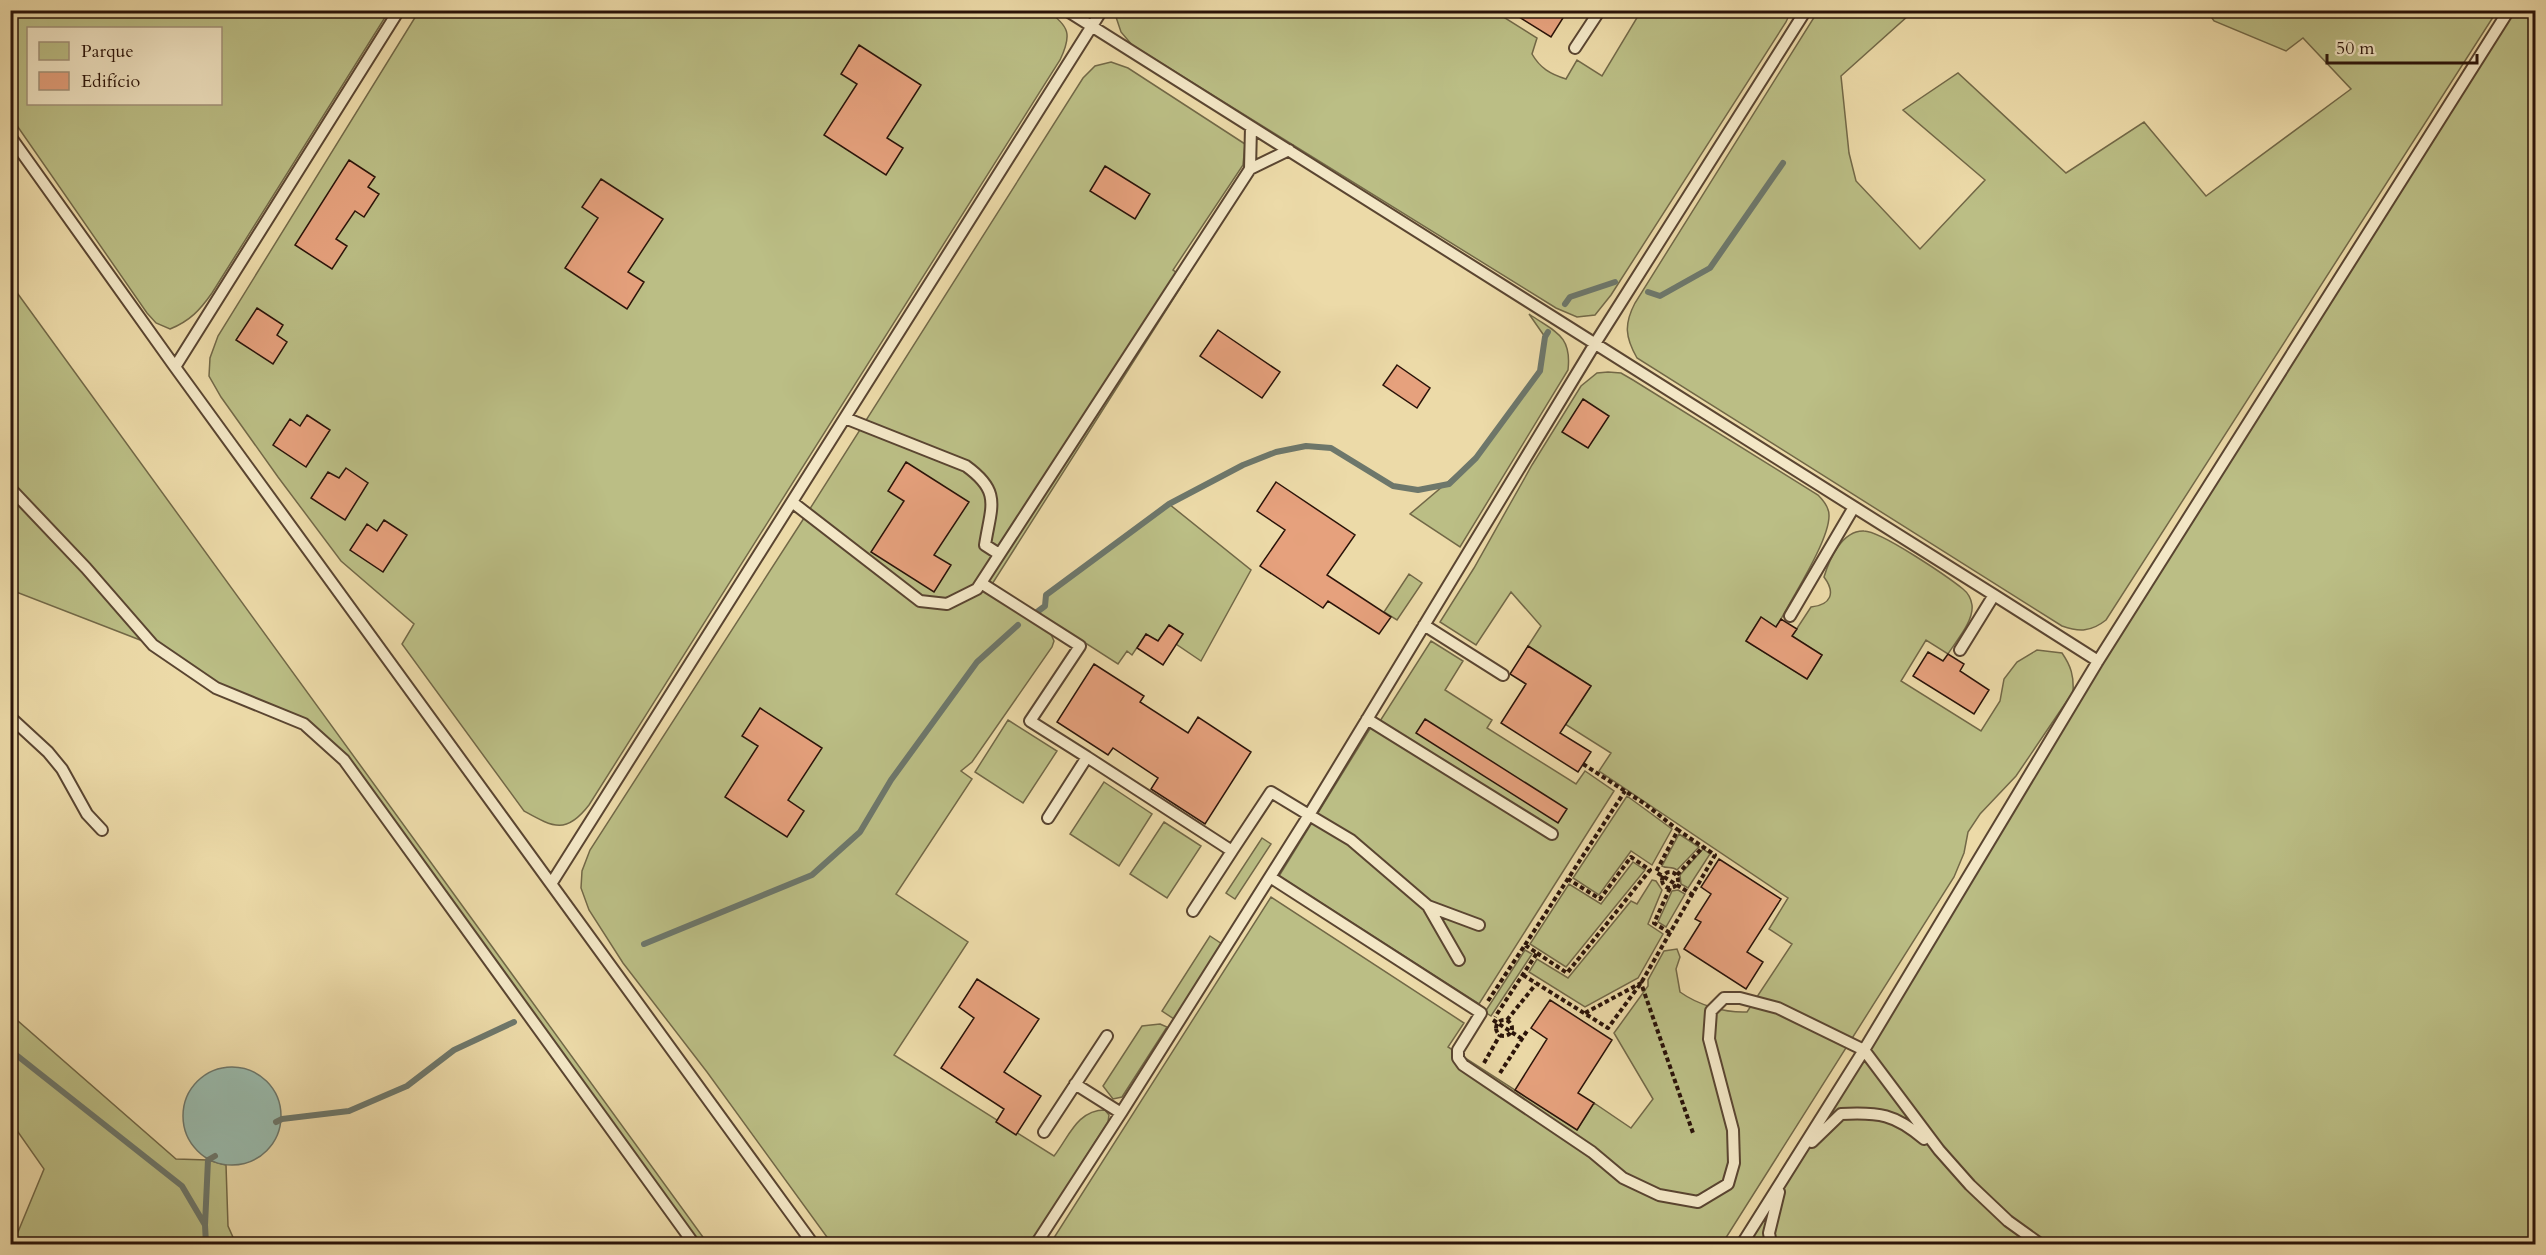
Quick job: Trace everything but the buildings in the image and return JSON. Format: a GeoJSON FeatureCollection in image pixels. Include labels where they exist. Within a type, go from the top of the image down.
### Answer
{"type":"FeatureCollection","features":[{"type":"Feature","properties":{"kind":"lane"},"geometry":{"type":"LineString","coordinates":[[175,367],[399,10]]}},
{"type":"Feature","properties":{"kind":"lane"},"geometry":{"type":"LineString","coordinates":[[1066,10],[1596,342],[2098,661]]}},
{"type":"Feature","properties":{"kind":"lane"},"geometry":{"type":"LineString","coordinates":[[551,884],[1102,10]]}},
{"type":"Feature","properties":{"kind":"lane"},"geometry":{"type":"LineString","coordinates":[[1575,48],[1600,10]]}},
{"type":"Feature","properties":{"kind":"lane"},"geometry":{"type":"LineString","coordinates":[[1036,1245],[1309,815],[1596,342],[1806,10]]}},
{"type":"Feature","properties":{"kind":"lane"},"geometry":{"type":"LineString","coordinates":[[1742,1245],[1864,1050],[2098,661],[2509,10]]}},
{"type":"Feature","properties":{"kind":"lane"},"geometry":{"type":"LineString","coordinates":[[1250,169],[1251,127]]}},
{"type":"Feature","properties":{"kind":"lane"},"geometry":{"type":"LineString","coordinates":[[10,136],[175,367],[813,1245]]}},
{"type":"Feature","properties":{"kind":"lane"},"geometry":{"type":"LineString","coordinates":[[792,502],[920,601],[947,604],[977,589],[1250,169],[1289,150]]}},
{"type":"Feature","properties":{"kind":"lane"},"geometry":{"type":"LineString","coordinates":[[845,418],[966,466],[983,478],[993,496],[985,544],[999,554]]}},
{"type":"Feature","properties":{"kind":"lane"},"geometry":{"type":"LineString","coordinates":[[10,488],[86,568],[153,645],[216,688],[303,724],[344,760],[694,1245]]}},
{"type":"Feature","properties":{"kind":"lane"},"geometry":{"type":"LineString","coordinates":[[1790,616],[1854,507]]}},
{"type":"Feature","properties":{"kind":"lane"},"geometry":{"type":"LineString","coordinates":[[981,582],[1080,646],[1030,721],[1232,851]]}},
{"type":"Feature","properties":{"kind":"lane"},"geometry":{"type":"LineString","coordinates":[[1960,650],[1994,596]]}},
{"type":"Feature","properties":{"kind":"lane"},"geometry":{"type":"LineString","coordinates":[[1424,625],[1503,675]]}},
{"type":"Feature","properties":{"kind":"lane"},"geometry":{"type":"LineString","coordinates":[[10,717],[48,752],[62,769],[87,814],[102,830]]}},
{"type":"Feature","properties":{"kind":"lane"},"geometry":{"type":"LineString","coordinates":[[1367,718],[1552,834]]}},
{"type":"Feature","properties":{"kind":"lane"},"geometry":{"type":"LineString","coordinates":[[1048,818],[1087,757]]}},
{"type":"Feature","properties":{"kind":"lane"},"geometry":{"type":"LineString","coordinates":[[1193,911],[1271,792],[1351,840],[1428,906],[1459,960]]}},
{"type":"Feature","properties":{"kind":"lane"},"geometry":{"type":"LineString","coordinates":[[1270,877],[1481,1013],[1458,1050],[1458,1058],[1463,1065],[1592,1152],[1623,1178],[1659,1195],[1698,1202],[1728,1184],[1734,1163],[1733,1130],[1709,1039],[1711,1011],[1724,998],[1740,998],[1778,1008],[1864,1050],[1938,1150],[2008,1221],[2040,1245]]}},
{"type":"Feature","properties":{"kind":"lane"},"geometry":{"type":"LineString","coordinates":[[1428,906],[1479,925]]}},
{"type":"Feature","properties":{"kind":"lane"},"geometry":{"type":"LineString","coordinates":[[1044,1132],[1107,1036]]}},
{"type":"Feature","properties":{"kind":"lane"},"geometry":{"type":"LineString","coordinates":[[1075,1084],[1121,1113]]}},
{"type":"Feature","properties":{"kind":"lane"},"geometry":{"type":"LineString","coordinates":[[1772,1245],[1769,1233],[1776,1199],[1791,1166],[1816,1137],[1841,1114],[1874,1113],[1906,1123],[1938,1150]]}},
{"type":"Feature","properties":{"kind":"path"},"geometry":{"type":"LineString","coordinates":[[1523,975],[1608,1028],[1641,983],[1715,855],[1583,764]]}},
{"type":"Feature","properties":{"kind":"path"},"geometry":{"type":"LineString","coordinates":[[1522,1039],[1481,1013],[1624,791]]}},
{"type":"Feature","properties":{"kind":"path"},"geometry":{"type":"LineString","coordinates":[[1678,830],[1656,872],[1693,895]]}},
{"type":"Feature","properties":{"kind":"path"},"geometry":{"type":"LineString","coordinates":[[1677,885],[1677,875],[1703,847]]}},
{"type":"Feature","properties":{"kind":"path"},"geometry":{"type":"LineString","coordinates":[[1525,945],[1567,973],[1650,870],[1631,857],[1600,899],[1568,879]]}},
{"type":"Feature","properties":{"kind":"path"},"geometry":{"type":"LineString","coordinates":[[1663,876],[1670,872],[1677,875]]}},
{"type":"Feature","properties":{"kind":"path"},"geometry":{"type":"LineString","coordinates":[[1663,876],[1663,884],[1670,888]]}},
{"type":"Feature","properties":{"kind":"path"},"geometry":{"type":"LineString","coordinates":[[1670,933],[1654,923],[1670,888],[1677,885]]}},
{"type":"Feature","properties":{"kind":"path"},"geometry":{"type":"LineString","coordinates":[[1487,1029],[1495,1022],[1537,953]]}},
{"type":"Feature","properties":{"kind":"path"},"geometry":{"type":"LineString","coordinates":[[1585,1014],[1641,983]]}},
{"type":"Feature","properties":{"kind":"path"},"geometry":{"type":"LineString","coordinates":[[1641,983],[1693,1133]]}},
{"type":"Feature","properties":{"kind":"path"},"geometry":{"type":"LineString","coordinates":[[1508,1020],[1536,984]]}},
{"type":"Feature","properties":{"kind":"path"},"geometry":{"type":"LineString","coordinates":[[1495,1022],[1508,1020],[1512,1024],[1508,1036],[1500,1035]]}},
{"type":"Feature","properties":{"kind":"path"},"geometry":{"type":"LineString","coordinates":[[1495,1022],[1500,1035]]}},
{"type":"Feature","properties":{"kind":"path"},"geometry":{"type":"LineString","coordinates":[[1500,1072],[1527,1031]]}},
{"type":"Feature","properties":{"kind":"path"},"geometry":{"type":"LineString","coordinates":[[1477,1074],[1500,1035]]}},
{"type":"Feature","properties":{"kind":"green space"},"geometry":{"type":"Polygon","coordinates":[[[1046,10],[1060,21],[1067,32],[1066,44],[1060,60],[589,805],[573,821],[559,825],[543,821],[524,811],[402,644],[414,624],[341,561],[278,477],[221,397],[209,376],[210,358],[218,336],[419,11],[1046,10]]]}},
{"type":"Feature","properties":{"kind":"green space"},"geometry":{"type":"Polygon","coordinates":[[[1117,10],[1494,11],[1537,38],[1532,54],[1535,59],[1546,70],[1566,79],[1577,60],[1602,76],[1641,11],[1791,11],[1611,295],[1595,315],[1577,317],[1556,308],[1132,45],[1121,32],[1115,14],[1117,10]]]}},
{"type":"Feature","properties":{"kind":"green space"},"geometry":{"type":"Polygon","coordinates":[[[10,11],[389,11],[203,305],[183,322],[170,329],[156,323],[11,117],[10,11]]]}},
{"type":"Feature","properties":{"kind":"green space"},"geometry":{"type":"Polygon","coordinates":[[[1818,11],[1929,11],[1908,16],[1841,76],[1849,153],[1856,181],[1920,249],[1985,180],[1903,110],[1958,73],[2066,173],[2144,122],[2206,196],[2351,89],[2303,38],[2286,51],[2214,21],[2207,11],[2497,11],[2106,620],[2090,629],[2079,630],[2062,626],[1637,358],[1633,350],[1627,330],[1635,303],[1818,11]]]}},
{"type":"Feature","properties":{"kind":"green space"},"geometry":{"type":"Polygon","coordinates":[[[2509,11],[2535,11],[2535,1244],[1742,1244],[2098,661],[2509,11]]]}},
{"type":"Feature","properties":{"kind":"green space"},"geometry":{"type":"Polygon","coordinates":[[[1111,62],[1128,68],[1245,144],[1243,165],[1173,270],[1186,279],[987,592],[1050,632],[1054,641],[972,762],[961,771],[972,779],[896,894],[968,942],[894,1055],[1054,1156],[1075,1126],[1087,1115],[1105,1110],[1109,1115],[1108,1122],[1030,1244],[832,1244],[707,1072],[623,963],[589,910],[581,888],[582,871],[590,850],[1083,78],[1095,66],[1111,62]]]}},
{"type":"Feature","properties":{"kind":"green space"},"geometry":{"type":"Polygon","coordinates":[[[10,283],[708,1244],[694,1244],[344,760],[303,724],[216,688],[153,645],[11,590],[10,283]]]}},
{"type":"Feature","properties":{"kind":"green space"},"geometry":{"type":"Polygon","coordinates":[[[1529,314],[1560,336],[1567,349],[1568,370],[1460,547],[1410,514],[1476,458],[1540,371],[1545,337],[1529,314]]]}},
{"type":"Feature","properties":{"kind":"green space"},"geometry":{"type":"Polygon","coordinates":[[[1597,373],[1621,373],[1633,380],[1818,495],[1827,507],[1829,515],[1824,538],[1781,619],[1776,627],[1761,617],[1746,641],[1807,679],[1822,655],[1792,636],[1811,607],[1827,601],[1830,588],[1824,577],[1829,562],[1838,547],[1849,535],[1864,531],[1885,538],[1930,565],[1965,591],[1972,602],[1970,618],[1948,654],[1926,640],[1901,681],[1981,731],[2000,701],[2004,679],[2017,662],[2037,650],[2062,653],[2072,676],[2073,692],[2016,776],[1980,814],[1968,832],[1964,853],[1954,877],[1722,1244],[1050,1244],[1271,897],[1464,1023],[1448,1047],[1577,1130],[1594,1103],[1631,1128],[1653,1099],[1614,1033],[1648,986],[1648,980],[1664,951],[1677,949],[1680,957],[1676,969],[1680,992],[1712,1007],[1747,1012],[1792,944],[1769,929],[1788,898],[1599,771],[1611,753],[1557,719],[1572,715],[1591,686],[1528,646],[1541,626],[1511,592],[1476,645],[1440,622],[1581,386],[1597,373]]]}},
{"type":"Feature","properties":{"kind":"green space"},"geometry":{"type":"Polygon","coordinates":[[[1169,504],[1251,570],[1201,661],[1176,644],[1183,634],[1169,625],[1158,641],[1146,634],[1132,655],[1127,651],[1118,664],[1037,612],[1045,606],[1046,595],[1169,504]]]}},
{"type":"Feature","properties":{"kind":"green space"},"geometry":{"type":"Polygon","coordinates":[[[1409,574],[1422,583],[1397,620],[1384,612],[1409,574]]]}},
{"type":"Feature","properties":{"kind":"green space"},"geometry":{"type":"Polygon","coordinates":[[[1431,641],[1463,661],[1445,690],[1492,720],[1487,728],[1576,784],[1585,771],[1614,791],[1479,1004],[1279,876],[1371,727],[1375,729],[1431,641]]]}},
{"type":"Feature","properties":{"kind":"green space"},"geometry":{"type":"Polygon","coordinates":[[[1008,720],[1057,751],[1023,803],[975,772],[1008,720]]]}},
{"type":"Feature","properties":{"kind":"green space"},"geometry":{"type":"Polygon","coordinates":[[[1104,782],[1152,814],[1119,866],[1070,834],[1104,782]]]}},
{"type":"Feature","properties":{"kind":"green space"},"geometry":{"type":"Polygon","coordinates":[[[1627,796],[1672,829],[1652,865],[1631,851],[1599,895],[1573,878],[1627,796]]]}},
{"type":"Feature","properties":{"kind":"green space"},"geometry":{"type":"Polygon","coordinates":[[[1164,822],[1201,846],[1167,898],[1130,874],[1164,822]]]}},
{"type":"Feature","properties":{"kind":"green space"},"geometry":{"type":"Polygon","coordinates":[[[1679,834],[1699,847],[1677,870],[1662,866],[1679,834]]]}},
{"type":"Feature","properties":{"kind":"green space"},"geometry":{"type":"Polygon","coordinates":[[[1262,838],[1271,844],[1235,899],[1226,893],[1262,838]]]}},
{"type":"Feature","properties":{"kind":"green space"},"geometry":{"type":"Polygon","coordinates":[[[1703,849],[1710,854],[1688,888],[1681,884],[1680,875],[1703,849]]]}},
{"type":"Feature","properties":{"kind":"green space"},"geometry":{"type":"Polygon","coordinates":[[[1633,862],[1645,870],[1566,967],[1530,944],[1569,884],[1601,904],[1633,862]]]}},
{"type":"Feature","properties":{"kind":"green space"},"geometry":{"type":"Polygon","coordinates":[[[1652,880],[1656,881],[1662,890],[1648,924],[1663,934],[1638,978],[1585,1007],[1529,972],[1537,959],[1568,978],[1631,901],[1637,904],[1652,880]]]}},
{"type":"Feature","properties":{"kind":"green space"},"geometry":{"type":"Polygon","coordinates":[[[1678,890],[1685,894],[1666,927],[1658,922],[1672,891],[1678,890]]]}},
{"type":"Feature","properties":{"kind":"green space"},"geometry":{"type":"Polygon","coordinates":[[[1210,936],[1222,944],[1174,1019],[1162,1011],[1210,936]]]}},
{"type":"Feature","properties":{"kind":"green space"},"geometry":{"type":"Polygon","coordinates":[[[1525,950],[1532,954],[1491,1016],[1485,1012],[1525,950]]]}},
{"type":"Feature","properties":{"kind":"green space"},"geometry":{"type":"Polygon","coordinates":[[[10,1014],[176,1159],[208,1160],[226,1165],[228,1226],[236,1244],[13,1244],[44,1169],[11,1122],[10,1014]]]}},
{"type":"Feature","properties":{"kind":"green space"},"geometry":{"type":"Polygon","coordinates":[[[1160,1024],[1167,1027],[1122,1097],[1113,1099],[1103,1086],[1142,1026],[1160,1024]]]}},
{"type":"Feature","properties":{"kind":"shaded area"},"geometry":{"type":"Polygon","coordinates":[[[232,1067],[251,1071],[267,1081],[277,1097],[281,1116],[277,1135],[267,1151],[251,1161],[232,1165],[213,1161],[197,1151],[187,1135],[183,1116],[187,1097],[197,1081],[213,1071],[232,1067]]]}},
{"type":"Feature","properties":{"kind":"waterway"},"geometry":{"type":"LineString","coordinates":[[1648,292],[1660,296],[1710,268],[1783,163]]}},
{"type":"Feature","properties":{"kind":"waterway"},"geometry":{"type":"LineString","coordinates":[[1565,304],[1570,297],[1615,282]]}},
{"type":"Feature","properties":{"kind":"waterway"},"geometry":{"type":"LineString","coordinates":[[1037,612],[1045,606],[1046,595],[1169,504],[1243,465],[1276,452],[1306,446],[1331,448],[1393,486],[1418,490],[1449,484],[1476,458],[1540,371],[1545,337],[1548,332]]}},
{"type":"Feature","properties":{"kind":"waterway"},"geometry":{"type":"LineString","coordinates":[[644,944],[812,875],[860,832],[891,780],[977,662],[1018,625]]}},
{"type":"Feature","properties":{"kind":"waterway"},"geometry":{"type":"LineString","coordinates":[[276,1122],[282,1119],[349,1111],[407,1086],[454,1050],[514,1022]]}},
{"type":"Feature","properties":{"kind":"waterway"},"geometry":{"type":"LineString","coordinates":[[10,1050],[182,1186],[205,1225],[206,1244]]}},
{"type":"Feature","properties":{"kind":"waterway"},"geometry":{"type":"LineString","coordinates":[[205,1225],[208,1160],[215,1156]]}}]}
